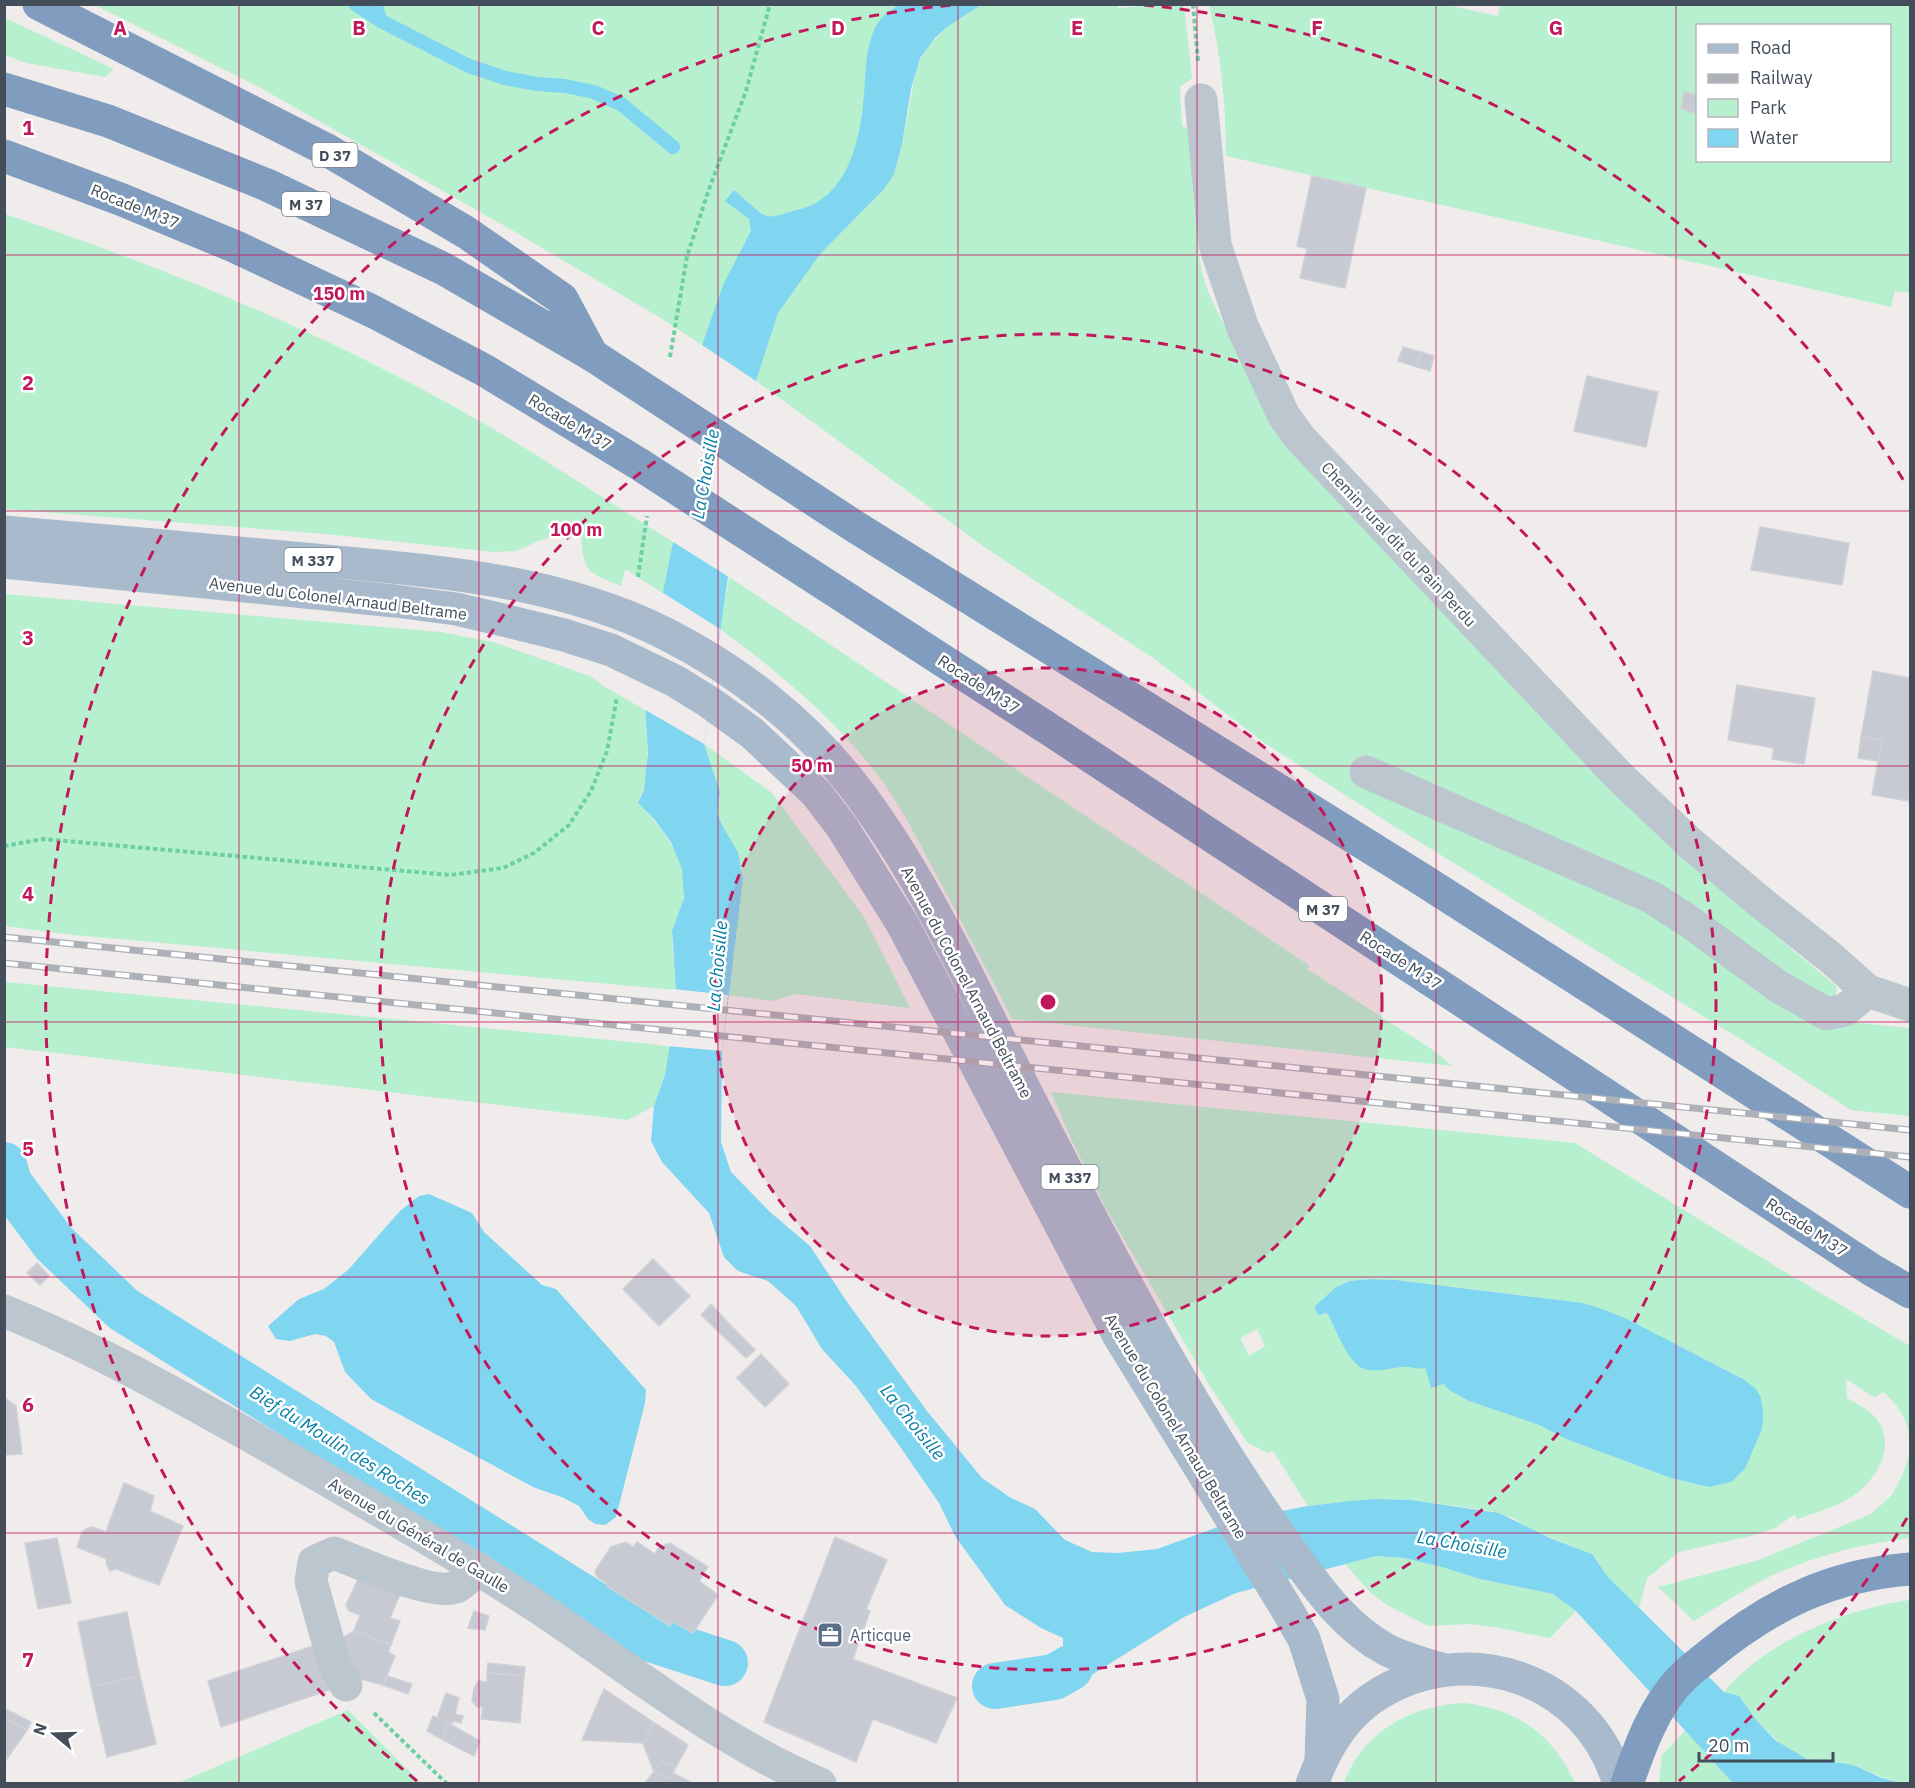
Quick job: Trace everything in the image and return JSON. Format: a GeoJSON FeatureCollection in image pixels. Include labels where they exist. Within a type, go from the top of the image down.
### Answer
{"type":"FeatureCollection","features":[{"type":"Feature","properties":{"kind":"highway","name":"D 37"},"geometry":{"type":"LineString","coordinates":[[39,4],[327,150],[467,233],[562,299],[592,355]]}},
{"type":"Feature","properties":{"kind":"highway","name":"M 37"},"geometry":{"type":"LineString","coordinates":[[4,89],[108,121],[267,185],[444,269],[592,355],[854,526],[1421,879],[1911,1192]]}},
{"type":"Feature","properties":{"kind":"highway","name":"Rocade M 37"},"geometry":{"type":"LineString","coordinates":[[4,156],[120,199],[225,243],[374,312],[484,370],[639,464],[1055,733],[1872,1270],[1911,1292]]}},
{"type":"Feature","properties":{"kind":"highway"},"geometry":{"type":"LineString","coordinates":[[1627,1784],[1640,1747],[1658,1710],[1683,1676],[1726,1641],[1772,1610],[1830,1584],[1878,1572],[1911,1569]]}},
{"type":"Feature","properties":{"kind":"main road","name":"Avenue du Colonel Arnaud Beltrame"},"geometry":{"type":"LineString","coordinates":[[4,532],[488,578],[574,598],[617,612],[672,637],[751,686],[802,728],[850,781],[875,814],[938,920],[1066,1171],[1196,1408],[1258,1505],[1336,1610],[1360,1632],[1384,1648],[1407,1659],[1444,1670]]}},
{"type":"Feature","properties":{"kind":"main road","name":"Avenue du Colonel Arnaud Beltrame"},"geometry":{"type":"LineString","coordinates":[[4,562],[456,609],[564,635],[611,650],[675,681],[752,733],[816,793],[842,826],[903,925],[1119,1336],[1304,1640],[1323,1699],[1317,1771]]}},
{"type":"Feature","properties":{"kind":"main road"},"geometry":{"type":"LineString","coordinates":[[1317,1771],[1345,1724],[1370,1700],[1393,1686],[1418,1676],[1444,1670],[1470,1668],[1497,1671],[1522,1679],[1547,1690],[1569,1706],[1588,1724],[1604,1746],[1619,1784]]}},
{"type":"Feature","properties":{"kind":"street","name":"Chemin rural dit du Pain Perdu"},"geometry":{"type":"LineString","coordinates":[[1201,100],[1215,245],[1243,328],[1284,416],[1300,438],[1620,777],[1691,844],[1868,991]]}},
{"type":"Feature","properties":{"kind":"street"},"geometry":{"type":"LineString","coordinates":[[1366,772],[1651,897],[1687,920],[1779,987],[1827,1014],[1845,1010],[1868,991],[1911,1005]]}},
{"type":"Feature","properties":{"kind":"street","name":"Avenue du Général de Gaulle"},"geometry":{"type":"LineString","coordinates":[[4,1311],[139,1373],[402,1523],[478,1568],[725,1735],[774,1763],[820,1784]]}},
{"type":"Feature","properties":{"kind":"street"},"geometry":{"type":"LineString","coordinates":[[346,1685],[334,1664],[311,1581],[314,1562],[334,1553],[432,1588],[456,1587],[478,1568]]}},
{"type":"Feature","properties":{"kind":"path"},"geometry":{"type":"LineString","coordinates":[[1193,4],[1201,100]]}},
{"type":"Feature","properties":{"kind":"path"},"geometry":{"type":"LineString","coordinates":[[346,1685],[447,1784]]}},
{"type":"Feature","properties":{"kind":"green space"},"geometry":{"type":"Polygon","coordinates":[[[1118,4],[1118,8],[1184,5],[1192,78],[1180,87],[1182,126],[1197,132],[1197,223],[1200,259],[1209,292],[1231,340],[1705,876],[1837,987],[1834,1004],[1859,1023],[1910,1028],[1910,1116],[1851,1110],[1739,1038],[1392,825],[1266,744],[1153,658],[990,551],[756,381],[777,315],[725,282],[702,345],[510,229],[257,86],[95,5],[899,5],[892,8],[868,48],[864,106],[855,152],[842,179],[831,192],[894,174],[917,66],[925,50],[947,27],[981,5],[1118,4]]]}},
{"type":"Feature","properties":{"kind":"green space"},"geometry":{"type":"Polygon","coordinates":[[[1442,4],[1498,16],[1501,4],[1910,5],[1910,293],[1895,291],[1891,307],[1226,156],[1222,80],[1209,5],[1442,4]]]}},
{"type":"Feature","properties":{"kind":"green space"},"geometry":{"type":"Polygon","coordinates":[[[5,18],[114,69],[105,77],[26,63],[5,55],[5,18]]]}},
{"type":"Feature","properties":{"kind":"green space"},"geometry":{"type":"Polygon","coordinates":[[[5,214],[122,255],[237,301],[405,380],[487,425],[673,542],[663,593],[625,569],[621,586],[595,575],[590,571],[584,559],[581,538],[569,532],[541,540],[516,551],[493,552],[326,534],[5,509],[5,214]]]}},
{"type":"Feature","properties":{"kind":"green space"},"geometry":{"type":"Polygon","coordinates":[[[729,577],[1310,966],[1307,969],[1433,1050],[1452,1066],[1012,1019],[919,841],[883,782],[828,719],[765,663],[720,629],[729,577]]]}},
{"type":"Feature","properties":{"kind":"green space"},"geometry":{"type":"Polygon","coordinates":[[[4,594],[441,632],[496,643],[590,676],[645,710],[647,769],[638,803],[657,823],[672,846],[682,871],[684,885],[683,899],[672,935],[676,990],[64,934],[5,926],[4,594]]]}},
{"type":"Feature","properties":{"kind":"green space"},"geometry":{"type":"Polygon","coordinates":[[[704,744],[772,793],[864,917],[910,1008],[796,994],[773,1001],[728,995],[743,879],[738,852],[717,812],[720,792],[704,744]]]}},
{"type":"Feature","properties":{"kind":"green space"},"geometry":{"type":"Polygon","coordinates":[[[5,982],[670,1047],[665,1075],[654,1106],[628,1120],[5,1047],[5,982]]]}},
{"type":"Feature","properties":{"kind":"green space"},"geometry":{"type":"Polygon","coordinates":[[[1051,1092],[1575,1143],[1910,1346],[1910,1439],[1901,1413],[1884,1392],[1875,1397],[1846,1379],[1847,1398],[1871,1413],[1884,1433],[1885,1444],[1880,1466],[1866,1485],[1851,1498],[1797,1519],[1795,1514],[1775,1528],[1755,1535],[1679,1552],[1647,1578],[1639,1608],[1608,1577],[1592,1554],[1530,1529],[1513,1518],[1486,1510],[1411,1500],[1375,1499],[1308,1506],[1273,1451],[1267,1453],[1247,1442],[1208,1383],[1104,1205],[1051,1092]],[[1370,1279],[1350,1281],[1336,1287],[1314,1307],[1329,1316],[1364,1369],[1389,1369],[1404,1366],[1425,1368],[1431,1388],[1444,1384],[1449,1390],[1469,1401],[1539,1425],[1566,1439],[1671,1478],[1709,1487],[1745,1469],[1762,1429],[1743,1379],[1627,1319],[1605,1310],[1529,1296],[1370,1279]],[[1257,1329],[1240,1338],[1249,1356],[1265,1346],[1257,1329]]]}},
{"type":"Feature","properties":{"kind":"green space"},"geometry":{"type":"Polygon","coordinates":[[[1910,1453],[1910,1538],[1856,1547],[1803,1563],[1759,1582],[1694,1621],[1658,1587],[1756,1561],[1871,1514],[1892,1495],[1910,1453]]]}},
{"type":"Feature","properties":{"kind":"green space"},"geometry":{"type":"Polygon","coordinates":[[[1376,1556],[1404,1558],[1480,1579],[1553,1594],[1576,1611],[1550,1638],[1469,1624],[1428,1626],[1387,1605],[1371,1593],[1345,1564],[1376,1556]]]}},
{"type":"Feature","properties":{"kind":"green space"},"geometry":{"type":"Polygon","coordinates":[[[1910,1600],[1910,1782],[1883,1778],[1852,1765],[1813,1760],[1799,1755],[1779,1742],[1724,1692],[1762,1657],[1808,1630],[1859,1611],[1910,1600]]]}},
{"type":"Feature","properties":{"kind":"green space"},"geometry":{"type":"Polygon","coordinates":[[[1464,1703],[1501,1711],[1531,1727],[1556,1750],[1575,1783],[1344,1783],[1363,1749],[1391,1725],[1426,1709],[1464,1703]]]}},
{"type":"Feature","properties":{"kind":"green space"},"geometry":{"type":"Polygon","coordinates":[[[348,1710],[421,1783],[178,1783],[348,1710]]]}},
{"type":"Feature","properties":{"kind":"green space"},"geometry":{"type":"Polygon","coordinates":[[[1686,1730],[1733,1783],[1659,1784],[1662,1755],[1686,1730]]]}},
{"type":"Feature","properties":{"kind":"water","name":"La Choisille"},"geometry":{"type":"Polygon","coordinates":[[[899,5],[981,5],[947,27],[935,38],[920,58],[911,89],[902,144],[894,174],[884,189],[820,254],[778,313],[756,381],[704,744],[720,792],[717,812],[738,852],[743,879],[722,1051],[721,1142],[731,1172],[770,1212],[810,1246],[847,1302],[927,1411],[982,1478],[1011,1498],[1035,1509],[1065,1540],[1092,1552],[1118,1553],[1157,1549],[1240,1519],[1308,1506],[1375,1499],[1411,1500],[1499,1513],[1550,1538],[1592,1554],[1608,1577],[1724,1692],[1739,1696],[1757,1721],[1775,1740],[1807,1759],[1848,1764],[1901,1783],[1733,1783],[1576,1611],[1553,1594],[1480,1579],[1404,1558],[1376,1556],[1236,1593],[1184,1617],[1082,1681],[1042,1694],[1011,1699],[1006,1677],[1054,1670],[1063,1659],[1063,1638],[1041,1628],[1005,1605],[955,1536],[939,1503],[901,1448],[856,1386],[822,1349],[796,1306],[768,1281],[738,1271],[724,1257],[709,1213],[662,1162],[651,1141],[654,1106],[665,1075],[673,1024],[676,990],[672,931],[684,898],[682,869],[671,842],[655,820],[638,803],[644,790],[648,753],[644,687],[673,542],[690,404],[702,345],[723,285],[751,231],[749,219],[725,201],[734,190],[766,216],[773,216],[813,204],[826,196],[837,184],[846,170],[857,139],[863,106],[868,50],[872,36],[886,13],[899,5]]]}},
{"type":"Feature","properties":{"kind":"water"},"geometry":{"type":"Polygon","coordinates":[[[429,1194],[472,1213],[484,1232],[542,1285],[556,1289],[646,1390],[645,1403],[616,1517],[605,1525],[595,1524],[588,1519],[579,1506],[533,1487],[371,1399],[345,1372],[334,1342],[326,1336],[315,1334],[290,1341],[276,1339],[268,1326],[299,1299],[324,1289],[348,1270],[400,1211],[419,1196],[429,1194]]]}},
{"type":"Feature","properties":{"kind":"water"},"geometry":{"type":"Polygon","coordinates":[[[1396,1280],[1583,1303],[1627,1319],[1743,1379],[1756,1389],[1761,1398],[1762,1429],[1745,1469],[1731,1482],[1709,1487],[1671,1478],[1566,1439],[1539,1425],[1469,1401],[1449,1390],[1444,1384],[1431,1388],[1425,1368],[1405,1367],[1374,1371],[1359,1366],[1348,1354],[1329,1316],[1326,1313],[1319,1315],[1314,1307],[1336,1287],[1350,1281],[1396,1280]]]}},
{"type":"Feature","properties":{"kind":"pier"},"geometry":{"type":"Polygon","coordinates":[[[699,343],[756,381],[729,577],[670,540],[687,404],[699,343]]]}},
{"type":"Feature","properties":{"kind":"pier"},"geometry":{"type":"Polygon","coordinates":[[[660,591],[720,629],[704,744],[642,708],[641,687],[660,591]]]}},
{"type":"Feature","properties":{"kind":"pier"},"geometry":{"type":"Polygon","coordinates":[[[673,989],[728,995],[722,1051],[667,1046],[673,989]]]}},
{"type":"Feature","properties":{"kind":"building"},"geometry":{"type":"Polygon","coordinates":[[[1684,92],[1696,95],[1696,113],[1681,109],[1684,92]]]}},
{"type":"Feature","properties":{"kind":"building"},"geometry":{"type":"Polygon","coordinates":[[[1312,176],[1366,188],[1345,288],[1300,278],[1307,249],[1297,246],[1312,176]]]}},
{"type":"Feature","properties":{"kind":"building"},"geometry":{"type":"Polygon","coordinates":[[[1403,347],[1421,352],[1417,367],[1398,361],[1403,347]]]}},
{"type":"Feature","properties":{"kind":"building"},"geometry":{"type":"Polygon","coordinates":[[[1421,352],[1434,356],[1430,371],[1417,367],[1421,352]]]}},
{"type":"Feature","properties":{"kind":"building"},"geometry":{"type":"Polygon","coordinates":[[[1587,376],[1658,392],[1646,447],[1574,431],[1587,376]]]}},
{"type":"Feature","properties":{"kind":"building"},"geometry":{"type":"Polygon","coordinates":[[[1760,527],[1849,543],[1842,585],[1751,570],[1760,527]]]}},
{"type":"Feature","properties":{"kind":"building"},"geometry":{"type":"Polygon","coordinates":[[[1873,671],[1910,678],[1908,801],[1872,795],[1882,740],[1861,737],[1873,671]]]}},
{"type":"Feature","properties":{"kind":"building"},"geometry":{"type":"Polygon","coordinates":[[[1737,685],[1815,698],[1804,764],[1772,759],[1774,748],[1728,740],[1737,685]]]}},
{"type":"Feature","properties":{"kind":"building"},"geometry":{"type":"Polygon","coordinates":[[[1861,737],[1882,740],[1878,761],[1858,758],[1861,737]]]}},
{"type":"Feature","properties":{"kind":"building"},"geometry":{"type":"Polygon","coordinates":[[[653,1259],[690,1296],[659,1326],[623,1289],[653,1259]]]}},
{"type":"Feature","properties":{"kind":"building"},"geometry":{"type":"Polygon","coordinates":[[[37,1263],[49,1276],[40,1285],[27,1273],[37,1263]]]}},
{"type":"Feature","properties":{"kind":"building"},"geometry":{"type":"Polygon","coordinates":[[[711,1304],[733,1328],[724,1337],[701,1315],[711,1304]]]}},
{"type":"Feature","properties":{"kind":"building"},"geometry":{"type":"Polygon","coordinates":[[[733,1328],[755,1350],[746,1358],[724,1337],[733,1328]]]}},
{"type":"Feature","properties":{"kind":"building"},"geometry":{"type":"Polygon","coordinates":[[[761,1354],[789,1384],[765,1407],[737,1378],[761,1354]]]}},
{"type":"Feature","properties":{"kind":"building"},"geometry":{"type":"Polygon","coordinates":[[[4,1397],[16,1406],[22,1454],[4,1455],[4,1397]]]}},
{"type":"Feature","properties":{"kind":"building"},"geometry":{"type":"Polygon","coordinates":[[[124,1483],[154,1496],[150,1511],[183,1526],[159,1585],[116,1569],[110,1571],[106,1563],[107,1559],[77,1547],[82,1532],[86,1529],[93,1527],[106,1532],[124,1483]]]}},
{"type":"Feature","properties":{"kind":"building","name":"Articque"},"geometry":{"type":"Polygon","coordinates":[[[835,1537],[887,1560],[866,1609],[870,1611],[853,1659],[957,1698],[936,1743],[873,1719],[856,1762],[764,1722],[835,1537]]]}},
{"type":"Feature","properties":{"kind":"building"},"geometry":{"type":"Polygon","coordinates":[[[57,1538],[71,1603],[38,1609],[25,1543],[57,1538]]]}},
{"type":"Feature","properties":{"kind":"building"},"geometry":{"type":"Polygon","coordinates":[[[626,1542],[633,1547],[637,1542],[655,1554],[659,1547],[670,1543],[708,1567],[699,1581],[718,1595],[693,1633],[672,1621],[670,1626],[607,1586],[597,1577],[595,1571],[611,1547],[626,1542]]]}},
{"type":"Feature","properties":{"kind":"building"},"geometry":{"type":"Polygon","coordinates":[[[360,1575],[401,1592],[390,1618],[400,1621],[391,1645],[354,1631],[360,1615],[349,1611],[346,1605],[360,1575]]]}},
{"type":"Feature","properties":{"kind":"building"},"geometry":{"type":"Polygon","coordinates":[[[474,1611],[489,1616],[485,1630],[468,1628],[474,1611]]]}},
{"type":"Feature","properties":{"kind":"building"},"geometry":{"type":"Polygon","coordinates":[[[127,1612],[140,1676],[91,1687],[78,1622],[127,1612]]]}},
{"type":"Feature","properties":{"kind":"building"},"geometry":{"type":"Polygon","coordinates":[[[354,1631],[391,1645],[388,1652],[395,1656],[383,1685],[357,1678],[342,1638],[354,1631]]]}},
{"type":"Feature","properties":{"kind":"building"},"geometry":{"type":"Polygon","coordinates":[[[316,1645],[332,1689],[221,1727],[208,1681],[316,1645]]]}},
{"type":"Feature","properties":{"kind":"building"},"geometry":{"type":"Polygon","coordinates":[[[488,1663],[525,1667],[524,1676],[487,1673],[488,1663]]]}},
{"type":"Feature","properties":{"kind":"building"},"geometry":{"type":"Polygon","coordinates":[[[487,1673],[524,1676],[520,1723],[481,1719],[483,1707],[477,1707],[472,1701],[474,1688],[478,1681],[487,1682],[487,1673]]]}},
{"type":"Feature","properties":{"kind":"building"},"geometry":{"type":"Polygon","coordinates":[[[140,1676],[156,1744],[107,1757],[91,1687],[140,1676]]]}},
{"type":"Feature","properties":{"kind":"building"},"geometry":{"type":"Polygon","coordinates":[[[387,1676],[412,1684],[408,1694],[383,1685],[387,1676]]]}},
{"type":"Feature","properties":{"kind":"building"},"geometry":{"type":"Polygon","coordinates":[[[604,1689],[653,1722],[643,1743],[582,1740],[604,1689]]]}},
{"type":"Feature","properties":{"kind":"building"},"geometry":{"type":"Polygon","coordinates":[[[446,1693],[459,1698],[455,1714],[463,1716],[461,1723],[453,1721],[451,1725],[437,1718],[446,1693]]]}},
{"type":"Feature","properties":{"kind":"building"},"geometry":{"type":"Polygon","coordinates":[[[4,1708],[31,1722],[27,1730],[4,1718],[4,1708]]]}},
{"type":"Feature","properties":{"kind":"building"},"geometry":{"type":"Polygon","coordinates":[[[433,1716],[448,1723],[443,1740],[427,1731],[433,1716]]]}},
{"type":"Feature","properties":{"kind":"building"},"geometry":{"type":"Polygon","coordinates":[[[4,1718],[27,1730],[4,1763],[4,1718]]]}},
{"type":"Feature","properties":{"kind":"building"},"geometry":{"type":"Polygon","coordinates":[[[653,1722],[688,1745],[676,1767],[661,1761],[654,1772],[643,1743],[653,1722]]]}},
{"type":"Feature","properties":{"kind":"building"},"geometry":{"type":"Polygon","coordinates":[[[448,1723],[480,1741],[474,1756],[443,1740],[448,1723]]]}},
{"type":"Feature","properties":{"kind":"building"},"geometry":{"type":"Polygon","coordinates":[[[661,1761],[676,1767],[670,1779],[654,1772],[661,1761]]]}},
{"type":"Feature","properties":{"kind":"building"},"geometry":{"type":"Polygon","coordinates":[[[654,1772],[670,1779],[673,1773],[694,1784],[644,1784],[654,1772]]]}},
{"type":"Feature","properties":{"kind":"waterway"},"geometry":{"type":"LineString","coordinates":[[355,4],[381,21]]}},
{"type":"Feature","properties":{"kind":"waterway"},"geometry":{"type":"LineString","coordinates":[[375,4],[381,21],[469,66],[505,78],[594,92],[621,104],[673,147]]}},
{"type":"Feature","properties":{"kind":"waterway","name":"Bief du Moulin des Roches"},"geometry":{"type":"LineString","coordinates":[[4,1165],[9,1183],[54,1243],[123,1309],[648,1638],[725,1663]]}},
{"type":"Feature","properties":{"kind":"waterway","name":"Bief du Moulin des Roches"},"geometry":{"type":"LineString","coordinates":[[995,1686],[1054,1677],[1070,1668]]}},
{"type":"Feature","properties":{"kind":"railway"},"geometry":{"type":"LineString","coordinates":[[4,937],[1910,1130]]}},
{"type":"Feature","properties":{"kind":"railway"},"geometry":{"type":"LineString","coordinates":[[4,963],[1910,1157]]}},
{"type":"Feature","properties":{"kind":"place","name":"Articque"},"geometry":{"type":"Point","coordinates":[830,1635]}}]}
